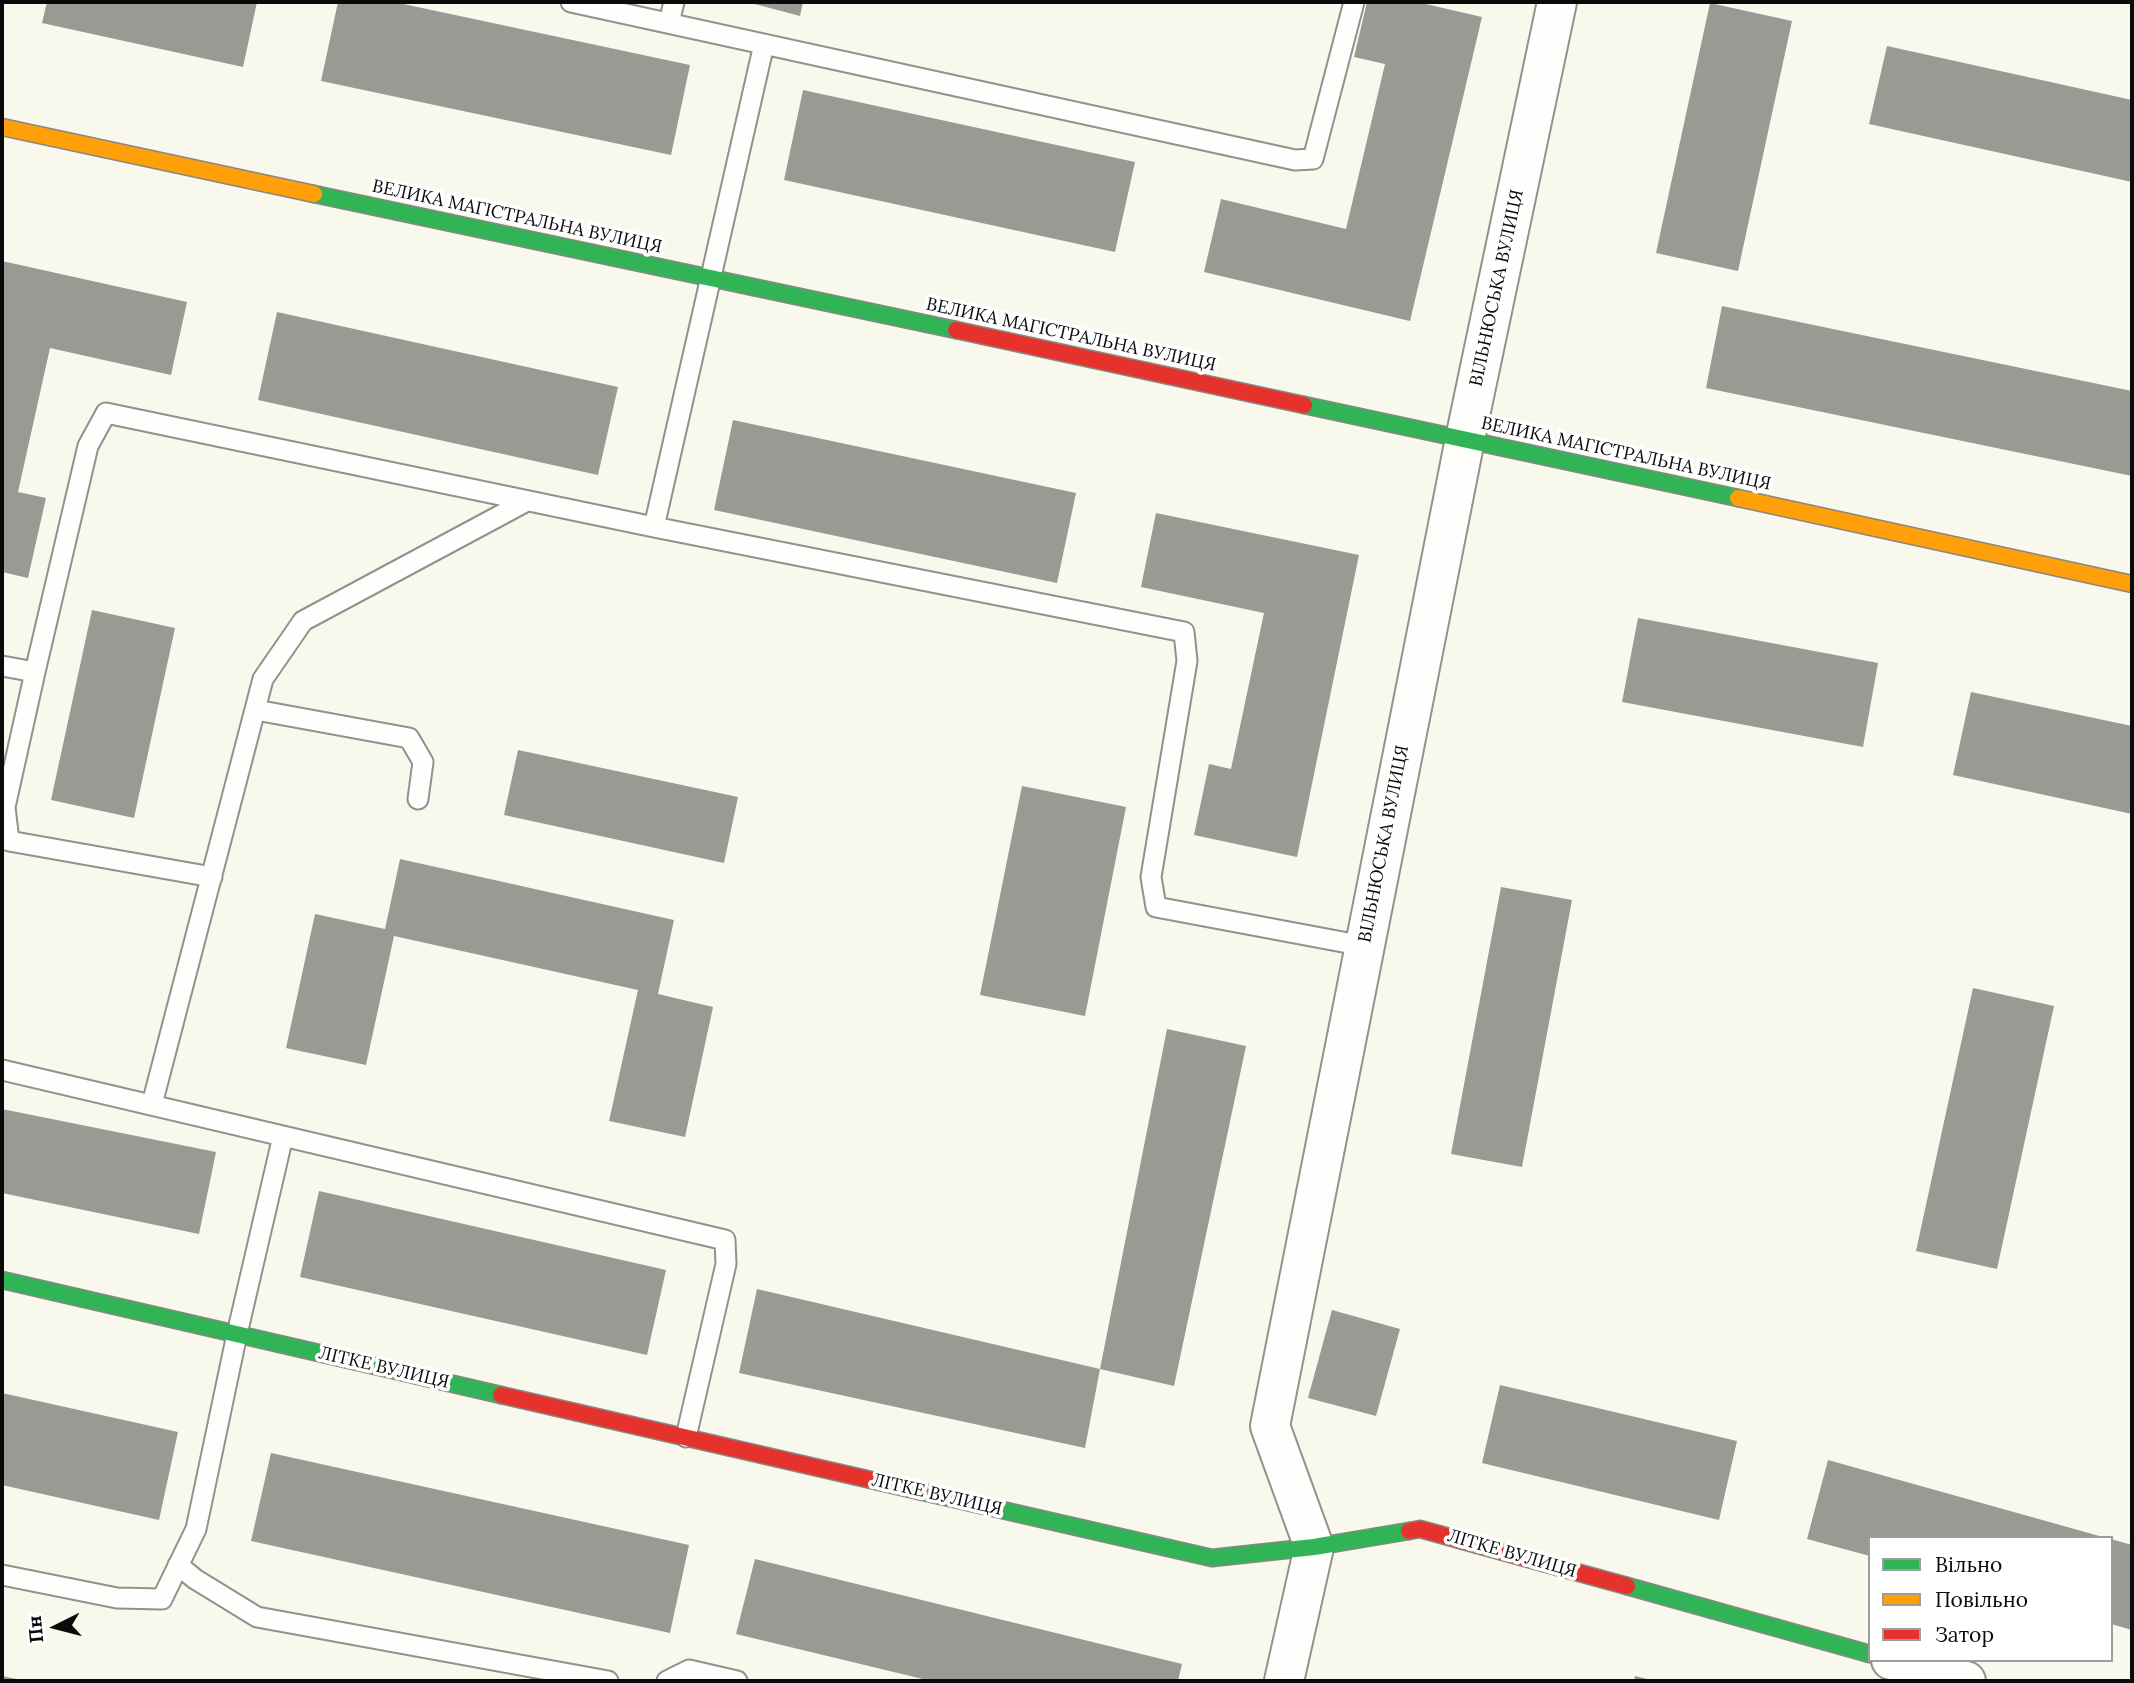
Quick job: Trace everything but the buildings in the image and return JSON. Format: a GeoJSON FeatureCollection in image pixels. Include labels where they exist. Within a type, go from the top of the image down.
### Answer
{"type":"FeatureCollection","features":[{"type":"Feature","properties":{"kind":"street","name":"ВІЛЬНЮСЬКА ВУЛИЦЯ"},"geometry":{"type":"LineString","coordinates":[[1314,1547],[1270,1426],[1465,439],[1557,2]]}},
{"type":"Feature","properties":{"kind":"street","name":"ВЕЛИКА МАГІСТРАЛЬНА ВУЛИЦЯ"},"geometry":{"type":"LineString","coordinates":[[2,127],[2132,584]]}},
{"type":"Feature","properties":{"kind":"street","name":"ЛІТКЕ ВУЛИЦЯ"},"geometry":{"type":"LineString","coordinates":[[2,1280],[1212,1558],[1314,1547],[1420,1529],[1868,1653]]}},
{"type":"Feature","properties":{"kind":"street"},"geometry":{"type":"LineString","coordinates":[[1284,1681],[1314,1547]]}},
{"type":"Feature","properties":{"kind":"street"},"geometry":{"type":"LineString","coordinates":[[1898,1662],[1966,1681]]}},
{"type":"Feature","properties":{"kind":"lane"},"geometry":{"type":"LineString","coordinates":[[571,2],[1295,160],[1313,159],[1354,2]]}},
{"type":"Feature","properties":{"kind":"lane"},"geometry":{"type":"LineString","coordinates":[[669,23],[674,2]]}},
{"type":"Feature","properties":{"kind":"lane"},"geometry":{"type":"LineString","coordinates":[[654,527],[764,44]]}},
{"type":"Feature","properties":{"kind":"lane"},"geometry":{"type":"LineString","coordinates":[[212,877],[9,841],[5,807],[34,673],[88,446],[106,413],[654,527],[1184,632],[1187,661],[1151,877],[1156,907],[1364,946]]}},
{"type":"Feature","properties":{"kind":"lane"},"geometry":{"type":"LineString","coordinates":[[152,1104],[263,679],[303,621],[527,500]]}},
{"type":"Feature","properties":{"kind":"lane"},"geometry":{"type":"LineString","coordinates":[[2,666],[34,673]]}},
{"type":"Feature","properties":{"kind":"lane"},"geometry":{"type":"LineString","coordinates":[[256,710],[409,738],[423,762],[418,799]]}},
{"type":"Feature","properties":{"kind":"lane"},"geometry":{"type":"LineString","coordinates":[[2,1070],[724,1240],[726,1264],[686,1437]]}},
{"type":"Feature","properties":{"kind":"lane"},"geometry":{"type":"LineString","coordinates":[[2,1575],[117,1598],[162,1599],[196,1529],[237,1334],[283,1136]]}},
{"type":"Feature","properties":{"kind":"lane"},"geometry":{"type":"LineString","coordinates":[[178,1565],[195,1579],[257,1617],[608,1681]]}},
{"type":"Feature","properties":{"kind":"lane"},"geometry":{"type":"LineString","coordinates":[[667,1681],[689,1670],[737,1681]]}},
{"type":"Feature","properties":{"kind":"traffic: fast"},"geometry":{"type":"LineString","coordinates":[[314,194],[956,330]]}},
{"type":"Feature","properties":{"kind":"traffic: fast"},"geometry":{"type":"LineString","coordinates":[[1304,405],[1738,498]]}},
{"type":"Feature","properties":{"kind":"traffic: fast"},"geometry":{"type":"LineString","coordinates":[[2,1280],[501,1395]]}},
{"type":"Feature","properties":{"kind":"traffic: fast"},"geometry":{"type":"LineString","coordinates":[[919,1491],[1212,1558],[1314,1547],[1409,1531]]}},
{"type":"Feature","properties":{"kind":"traffic: fast"},"geometry":{"type":"LineString","coordinates":[[1627,1586],[1868,1653]]}},
{"type":"Feature","properties":{"kind":"traffic: slow"},"geometry":{"type":"LineString","coordinates":[[2,127],[314,194]]}},
{"type":"Feature","properties":{"kind":"traffic: slow"},"geometry":{"type":"LineString","coordinates":[[1738,498],[2132,584]]}},
{"type":"Feature","properties":{"kind":"traffic: jam"},"geometry":{"type":"LineString","coordinates":[[956,330],[1304,405]]}},
{"type":"Feature","properties":{"kind":"traffic: jam"},"geometry":{"type":"LineString","coordinates":[[501,1395],[919,1491]]}},
{"type":"Feature","properties":{"kind":"traffic: jam"},"geometry":{"type":"LineString","coordinates":[[1409,1531],[1420,1529],[1627,1586]]}}]}
